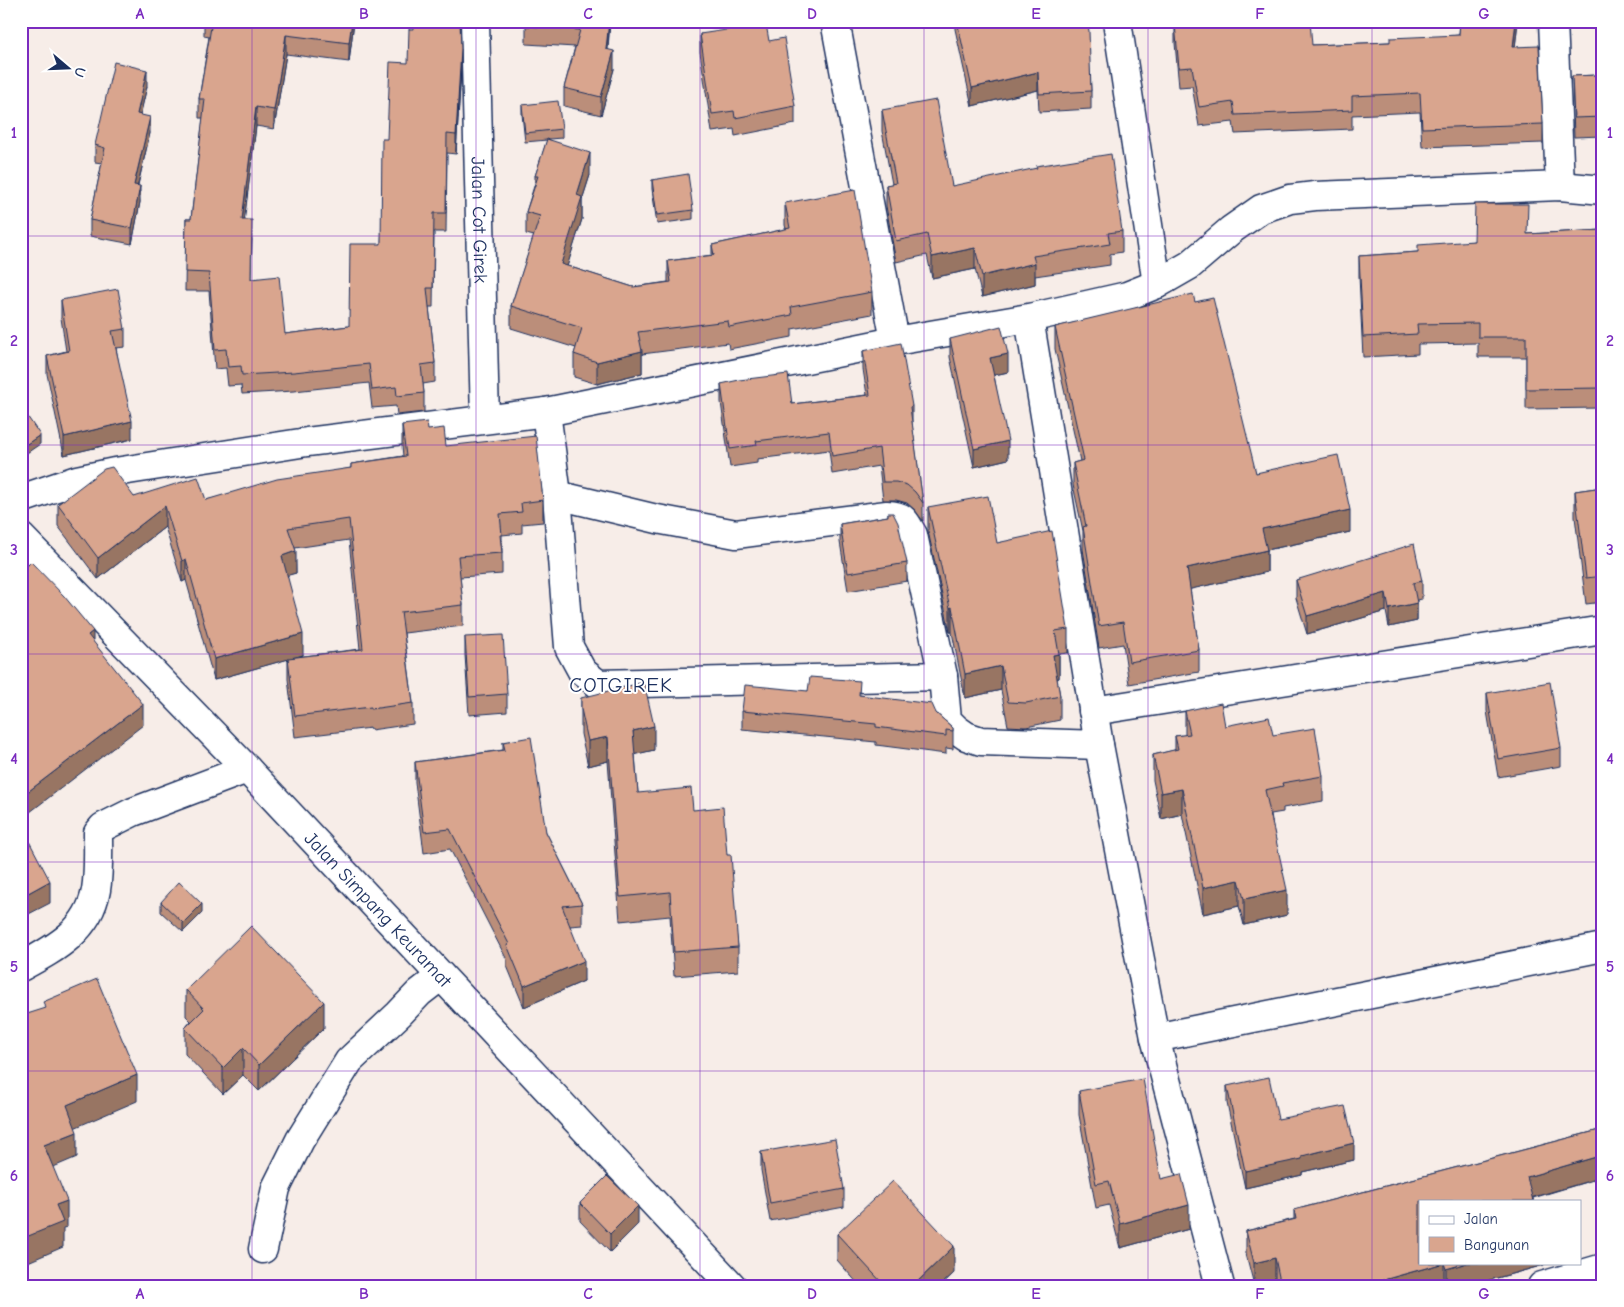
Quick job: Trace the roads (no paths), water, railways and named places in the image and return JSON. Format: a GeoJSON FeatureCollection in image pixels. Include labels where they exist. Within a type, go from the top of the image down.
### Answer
{"type":"FeatureCollection","features":[{"type":"Feature","properties":{"kind":"street","name":"Jalan Cot Girek"},"geometry":{"type":"LineString","coordinates":[[475,21],[485,419]]}},
{"type":"Feature","properties":{"kind":"street"},"geometry":{"type":"LineString","coordinates":[[835,21],[896,341]]}},
{"type":"Feature","properties":{"kind":"street"},"geometry":{"type":"LineString","coordinates":[[1118,21],[1157,284]]}},
{"type":"Feature","properties":{"kind":"street"},"geometry":{"type":"LineString","coordinates":[[1553,21],[1560,186]]}},
{"type":"Feature","properties":{"kind":"street"},"geometry":{"type":"LineString","coordinates":[[21,499],[77,480],[115,472],[307,442],[546,412],[896,341],[1029,318],[1127,296],[1157,284],[1190,265],[1231,230],[1261,209],[1290,199],[1560,186],[1603,190]]}},
{"type":"Feature","properties":{"kind":"street"},"geometry":{"type":"LineString","coordinates":[[1029,318],[1099,745],[1155,1038],[1220,1286]]}},
{"type":"Feature","properties":{"kind":"street"},"geometry":{"type":"LineString","coordinates":[[546,412],[557,495],[569,647],[582,671],[598,684],[943,676]]}},
{"type":"Feature","properties":{"kind":"street"},"geometry":{"type":"LineString","coordinates":[[557,495],[657,519],[736,534],[896,515],[904,519],[913,535],[943,676],[947,720],[966,736],[981,741],[1099,745]]}},
{"type":"Feature","properties":{"kind":"street","name":"Jalan Simpang Keuramat"},"geometry":{"type":"LineString","coordinates":[[21,537],[247,769],[732,1286]]}},
{"type":"Feature","properties":{"kind":"street"},"geometry":{"type":"LineString","coordinates":[[1093,710],[1603,630]]}},
{"type":"Feature","properties":{"kind":"street"},"geometry":{"type":"LineString","coordinates":[[21,967],[57,947],[73,933],[89,910],[96,891],[98,833],[103,827],[133,812],[247,769]]}},
{"type":"Feature","properties":{"kind":"street"},"geometry":{"type":"LineString","coordinates":[[1155,1038],[1603,947]]}},
{"type":"Feature","properties":{"kind":"street"},"geometry":{"type":"LineString","coordinates":[[263,1249],[276,1188],[300,1140],[349,1061],[419,993],[441,976]]}},
{"type":"Feature","properties":{"kind":"street"},"geometry":{"type":"LineString","coordinates":[[1542,1286],[1603,1268]]}},
{"type":"Feature","properties":{"kind":"district","name":"COTGIREK"},"geometry":{"type":"Point","coordinates":[621,685]}}]}
